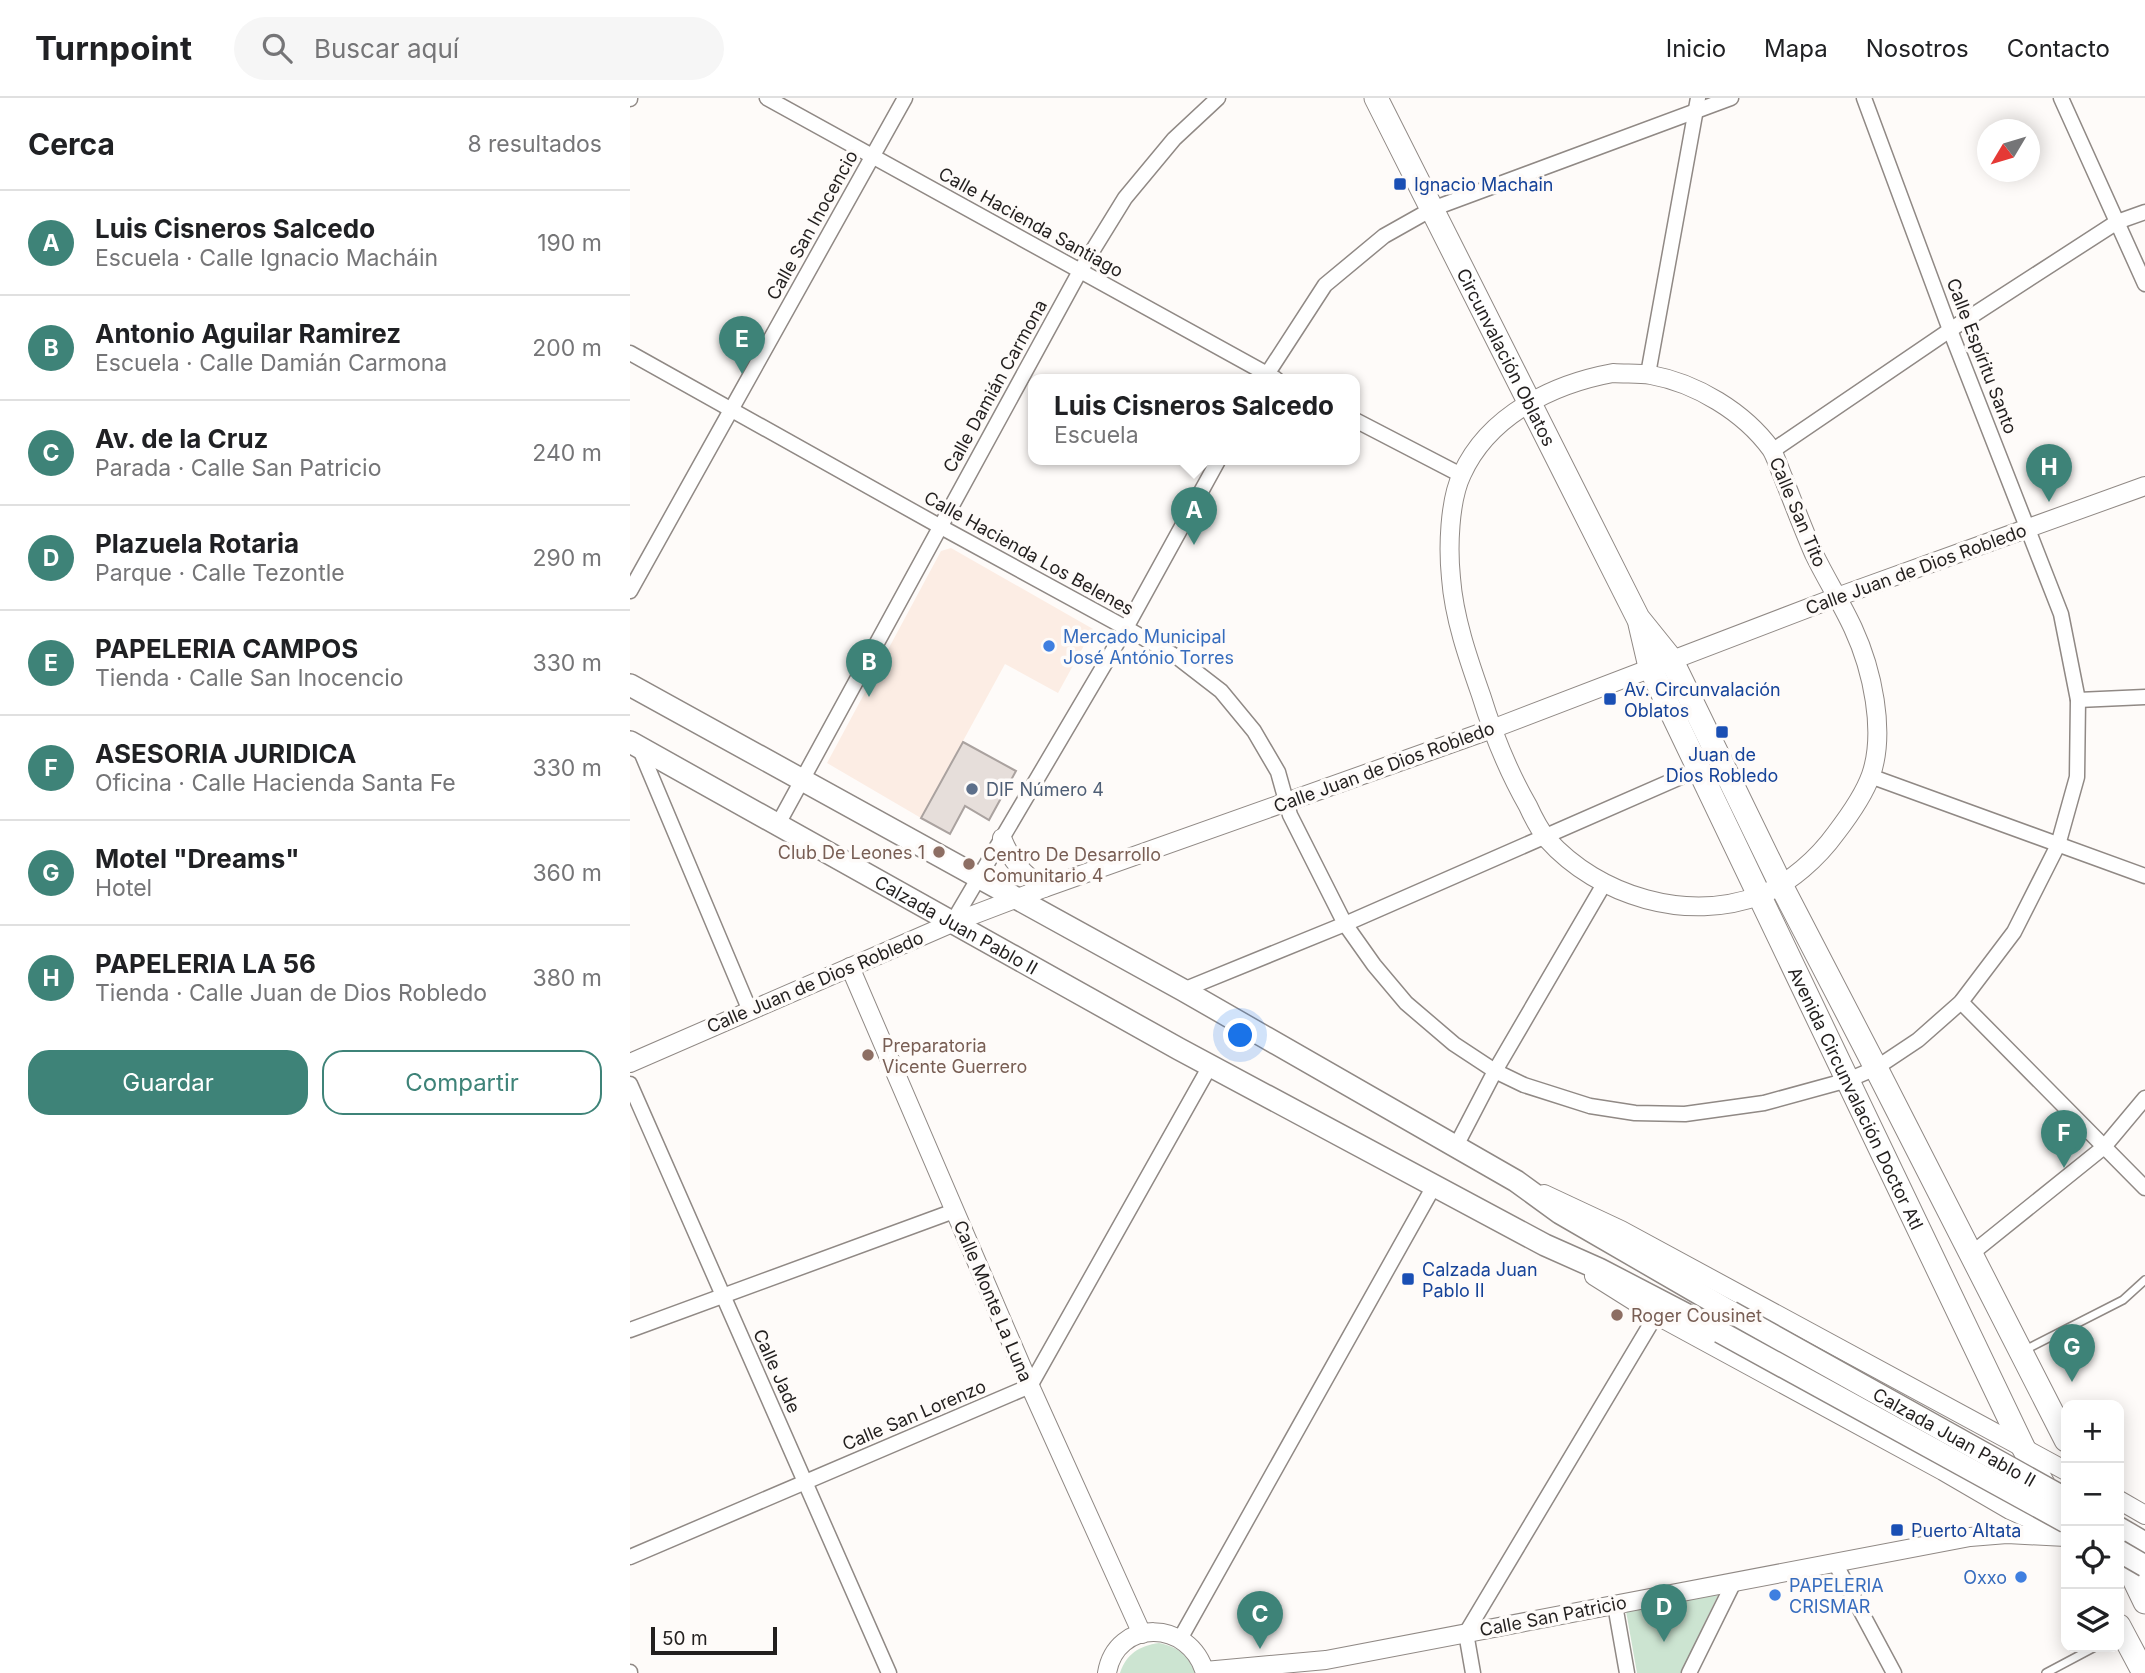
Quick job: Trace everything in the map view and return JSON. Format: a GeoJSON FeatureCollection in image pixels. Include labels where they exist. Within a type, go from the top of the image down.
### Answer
{"type":"FeatureCollection","features":[{"type":"Feature","properties":{"kind":"main road","name":"Circunvalación Oblatos"},"geometry":{"type":"LineString","coordinates":[[1376,98],[1660,663]]}},
{"type":"Feature","properties":{"kind":"main road","name":"Avenida Circunvalación Doctor Atl"},"geometry":{"type":"LineString","coordinates":[[1660,663],[1699,769],[2023,1447],[2061,1516]]}},
{"type":"Feature","properties":{"kind":"main road","name":"Avenida Circunvalación Doctor Atl"},"geometry":{"type":"LineString","coordinates":[[1660,663],[1781,885],[2061,1430]]}},
{"type":"Feature","properties":{"kind":"main road","name":"Calzada Juan Pablo II"},"geometry":{"type":"LineString","coordinates":[[630,685],[1183,990],[1516,1181],[1560,1213],[1731,1312],[2061,1496]]}},
{"type":"Feature","properties":{"kind":"main road","name":"Calzada Juan Pablo II"},"geometry":{"type":"LineString","coordinates":[[634,745],[1210,1066],[1545,1245],[1599,1269],[1720,1332],[2061,1522]]}},
{"type":"Feature","properties":{"kind":"main road"},"geometry":{"type":"LineString","coordinates":[[2124,1531],[2145,1542]]}},
{"type":"Feature","properties":{"kind":"main road"},"geometry":{"type":"LineString","coordinates":[[2124,1557],[2135,1573],[2145,1602]]}},
{"type":"Feature","properties":{"kind":"main road"},"geometry":{"type":"LineString","coordinates":[[2124,1638],[2144,1673]]}},
{"type":"Feature","properties":{"kind":"street","name":"Calle Hacienda Santiago"},"geometry":{"type":"LineString","coordinates":[[767,98],[1264,374]]}},
{"type":"Feature","properties":{"kind":"street","name":"Calle San Inocencio"},"geometry":{"type":"LineString","coordinates":[[630,592],[905,98]]}},
{"type":"Feature","properties":{"kind":"street","name":"Calle Damián Carmona"},"geometry":{"type":"LineString","coordinates":[[777,826],[1080,271],[1125,198],[1174,139],[1218,98]]}},
{"type":"Feature","properties":{"kind":"street"},"geometry":{"type":"LineString","coordinates":[[1271,374],[1325,285],[1384,236],[1432,209],[1697,104],[1731,98]]}},
{"type":"Feature","properties":{"kind":"street","name":"Calle Espíritu Santo"},"geometry":{"type":"LineString","coordinates":[[1848,1080],[1876,1068],[1918,1040],[1961,1002],[2014,932],[2058,845],[2077,777],[2078,700],[2062,614],[1950,330],[1864,98]]}},
{"type":"Feature","properties":{"kind":"street"},"geometry":{"type":"LineString","coordinates":[[2061,98],[2145,284]]}},
{"type":"Feature","properties":{"kind":"street"},"geometry":{"type":"LineString","coordinates":[[1648,374],[1697,104]]}},
{"type":"Feature","properties":{"kind":"street"},"geometry":{"type":"LineString","coordinates":[[1772,451],[1950,330],[2117,222],[2145,212]]}},
{"type":"Feature","properties":{"kind":"street","name":"Calle Hacienda Los Belenes"},"geometry":{"type":"LineString","coordinates":[[630,353],[1177,657],[1222,691],[1254,731],[1278,772],[1290,815],[1345,923],[1374,965],[1406,1003],[1454,1044],[1495,1071],[1524,1085],[1590,1106],[1636,1113],[1685,1114],[1765,1103],[1848,1080]]}},
{"type":"Feature","properties":{"kind":"street","name":"Calle San Tito"},"geometry":{"type":"LineString","coordinates":[[1614,373],[1648,374],[1705,394],[1753,429],[1772,451],[1815,554],[1854,631],[1875,702],[1875,753],[1870,776],[1835,836],[1807,866],[1781,885],[1759,895],[1717,906],[1685,907],[1631,895],[1604,884],[1545,836],[1516,784],[1492,729],[1468,658],[1451,583],[1451,520],[1461,475],[1489,436],[1506,419],[1530,402],[1560,387],[1614,373]]}},
{"type":"Feature","properties":{"kind":"street"},"geometry":{"type":"LineString","coordinates":[[1360,423],[1461,475]]}},
{"type":"Feature","properties":{"kind":"street"},"geometry":{"type":"LineString","coordinates":[[952,923],[1126,628],[1216,465]]}},
{"type":"Feature","properties":{"kind":"street","name":"Calle Juan de Dios Robledo"},"geometry":{"type":"LineString","coordinates":[[630,1063],[952,923],[1492,729],[1837,597],[2145,486]]}},
{"type":"Feature","properties":{"kind":"street"},"geometry":{"type":"LineString","coordinates":[[2078,700],[2145,697]]}},
{"type":"Feature","properties":{"kind":"street"},"geometry":{"type":"LineString","coordinates":[[634,745],[750,1011]]}},
{"type":"Feature","properties":{"kind":"street"},"geometry":{"type":"LineString","coordinates":[[1183,990],[1345,923],[1699,769]]}},
{"type":"Feature","properties":{"kind":"street"},"geometry":{"type":"LineString","coordinates":[[1870,776],[2145,876]]}},
{"type":"Feature","properties":{"kind":"street"},"geometry":{"type":"LineString","coordinates":[[1002,838],[1018,867],[1044,888]]}},
{"type":"Feature","properties":{"kind":"street"},"geometry":{"type":"LineString","coordinates":[[1456,1146],[1495,1071],[1604,884]]}},
{"type":"Feature","properties":{"kind":"street","name":"Calle Monte La Luna"},"geometry":{"type":"LineString","coordinates":[[850,967],[1030,1386],[1142,1634]]}},
{"type":"Feature","properties":{"kind":"street"},"geometry":{"type":"LineString","coordinates":[[1961,1002],[2145,1188]]}},
{"type":"Feature","properties":{"kind":"street"},"geometry":{"type":"LineString","coordinates":[[1030,1386],[1210,1066]]}},
{"type":"Feature","properties":{"kind":"street","name":"Calle Jade"},"geometry":{"type":"LineString","coordinates":[[630,1084],[889,1673]]}},
{"type":"Feature","properties":{"kind":"street"},"geometry":{"type":"LineString","coordinates":[[1971,1254],[2104,1147],[2145,1098]]}},
{"type":"Feature","properties":{"kind":"street","name":"Calzada Juan Pablo II"},"geometry":{"type":"LineString","coordinates":[[1516,1181],[1621,1230],[2061,1468]]}},
{"type":"Feature","properties":{"kind":"street"},"geometry":{"type":"LineString","coordinates":[[1180,1639],[1434,1186]]}},
{"type":"Feature","properties":{"kind":"street"},"geometry":{"type":"LineString","coordinates":[[630,1330],[954,1211]]}},
{"type":"Feature","properties":{"kind":"street","name":"Calzada Juan Pablo II"},"geometry":{"type":"LineString","coordinates":[[1545,1245],[1656,1315],[2010,1510],[2061,1534]]}},
{"type":"Feature","properties":{"kind":"street"},"geometry":{"type":"LineString","coordinates":[[1472,1673],[1466,1633],[1656,1315]]}},
{"type":"Feature","properties":{"kind":"street","name":"Calle San Lorenzo"},"geometry":{"type":"LineString","coordinates":[[630,1557],[1030,1386]]}},
{"type":"Feature","properties":{"kind":"street"},"geometry":{"type":"LineString","coordinates":[[1943,1471],[1955,1468],[1972,1454],[1976,1443],[1976,1431],[1972,1421]]}},
{"type":"Feature","properties":{"kind":"street"},"geometry":{"type":"LineString","coordinates":[[2124,1503],[2145,1515]]}},
{"type":"Feature","properties":{"kind":"street","name":"Calle San Patricio"},"geometry":{"type":"LineString","coordinates":[[1205,1672],[1327,1666],[1466,1633],[1991,1535],[2061,1536]]}},
{"type":"Feature","properties":{"kind":"street"},"geometry":{"type":"LineString","coordinates":[[1835,1563],[1894,1673]]}},
{"type":"Feature","properties":{"kind":"street"},"geometry":{"type":"LineString","coordinates":[[1689,1673],[1734,1582]]}},
{"type":"Feature","properties":{"kind":"street"},"geometry":{"type":"LineString","coordinates":[[1615,1605],[1628,1673]]}},
{"type":"Feature","properties":{"kind":"street"},"geometry":{"type":"LineString","coordinates":[[1107,1673],[1116,1652],[1127,1640],[1155,1632],[1180,1639],[1191,1647],[1200,1658],[1205,1672]]}},
{"type":"Feature","properties":{"kind":"lane"},"geometry":{"type":"LineString","coordinates":[[2021,1352],[2123,1300],[2145,1280]]}},
{"type":"Feature","properties":{"kind":"lane"},"geometry":{"type":"LineString","coordinates":[[2046,1673],[2086,1652]]}},
{"type":"Feature","properties":{"kind":"shaded area"},"geometry":{"type":"Polygon","coordinates":[[[951,548],[1093,629],[1058,693],[1005,664],[921,818],[827,763],[941,551],[951,548]]]}},
{"type":"Feature","properties":{"kind":"green space"},"geometry":{"type":"Polygon","coordinates":[[[1718,1595],[1681,1673],[1637,1673],[1626,1611],[1718,1595]]]}},
{"type":"Feature","properties":{"kind":"green space"},"geometry":{"type":"Polygon","coordinates":[[[1159,1643],[1182,1653],[1195,1673],[1120,1673],[1134,1652],[1159,1643]]]}},
{"type":"Feature","properties":{"kind":"building","name":"DIF Número 4"},"geometry":{"type":"Polygon","coordinates":[[[963,742],[1016,771],[989,820],[965,806],[950,834],[921,818],[963,742]]]}},
{"type":"Feature","properties":{"kind":"place","name":"Ignacio Machain"},"geometry":{"type":"Point","coordinates":[1400,184]}},
{"type":"Feature","properties":{"kind":"place","name":"PAPELERIA CAMPOS"},"geometry":{"type":"Point","coordinates":[742,374]}},
{"type":"Feature","properties":{"kind":"place","name":"PAPELERIA LA 56"},"geometry":{"type":"Point","coordinates":[2049,502]}},
{"type":"Feature","properties":{"kind":"place","name":"Luis Cisneros Salcedo"},"geometry":{"type":"Point","coordinates":[1194,545]}},
{"type":"Feature","properties":{"kind":"place","name":"Mercado Municipal José António Torres"},"geometry":{"type":"Point","coordinates":[1049,646]}},
{"type":"Feature","properties":{"kind":"place","name":"Antonio Aguilar Ramirez"},"geometry":{"type":"Point","coordinates":[869,697]}},
{"type":"Feature","properties":{"kind":"place","name":"Av. Circunvalación Oblatos"},"geometry":{"type":"Point","coordinates":[1610,699]}},
{"type":"Feature","properties":{"kind":"place","name":"Juan de Dios Robledo"},"geometry":{"type":"Point","coordinates":[1722,732]}},
{"type":"Feature","properties":{"kind":"place","name":"DIF Número 4"},"geometry":{"type":"Point","coordinates":[972,789]}},
{"type":"Feature","properties":{"kind":"place","name":"Club De Leones 1"},"geometry":{"type":"Point","coordinates":[939,852]}},
{"type":"Feature","properties":{"kind":"place","name":"Centro De Desarrollo Comunitario 4"},"geometry":{"type":"Point","coordinates":[969,864]}},
{"type":"Feature","properties":{"kind":"place","name":"Preparatoria Vicente Guerrero"},"geometry":{"type":"Point","coordinates":[868,1055]}},
{"type":"Feature","properties":{"kind":"place","name":"ASESORIA JURIDICA"},"geometry":{"type":"Point","coordinates":[2064,1168]}},
{"type":"Feature","properties":{"kind":"place","name":"Calzada Juan Pablo II"},"geometry":{"type":"Point","coordinates":[1408,1279]}},
{"type":"Feature","properties":{"kind":"place","name":"Roger Cousinet"},"geometry":{"type":"Point","coordinates":[1617,1315]}},
{"type":"Feature","properties":{"kind":"place","name":"Motel \"Dreams\""},"geometry":{"type":"Point","coordinates":[2072,1382]}},
{"type":"Feature","properties":{"kind":"place","name":"Puerto Altata"},"geometry":{"type":"Point","coordinates":[1897,1530]}},
{"type":"Feature","properties":{"kind":"place","name":"Oxxo"},"geometry":{"type":"Point","coordinates":[2021,1577]}},
{"type":"Feature","properties":{"kind":"place","name":"PAPELERIA CRISMAR"},"geometry":{"type":"Point","coordinates":[1775,1595]}},
{"type":"Feature","properties":{"kind":"place","name":"Plazuela Rotaria"},"geometry":{"type":"Point","coordinates":[1664,1642]}},
{"type":"Feature","properties":{"kind":"place","name":"Av. de la Cruz"},"geometry":{"type":"Point","coordinates":[1260,1649]}}]}
